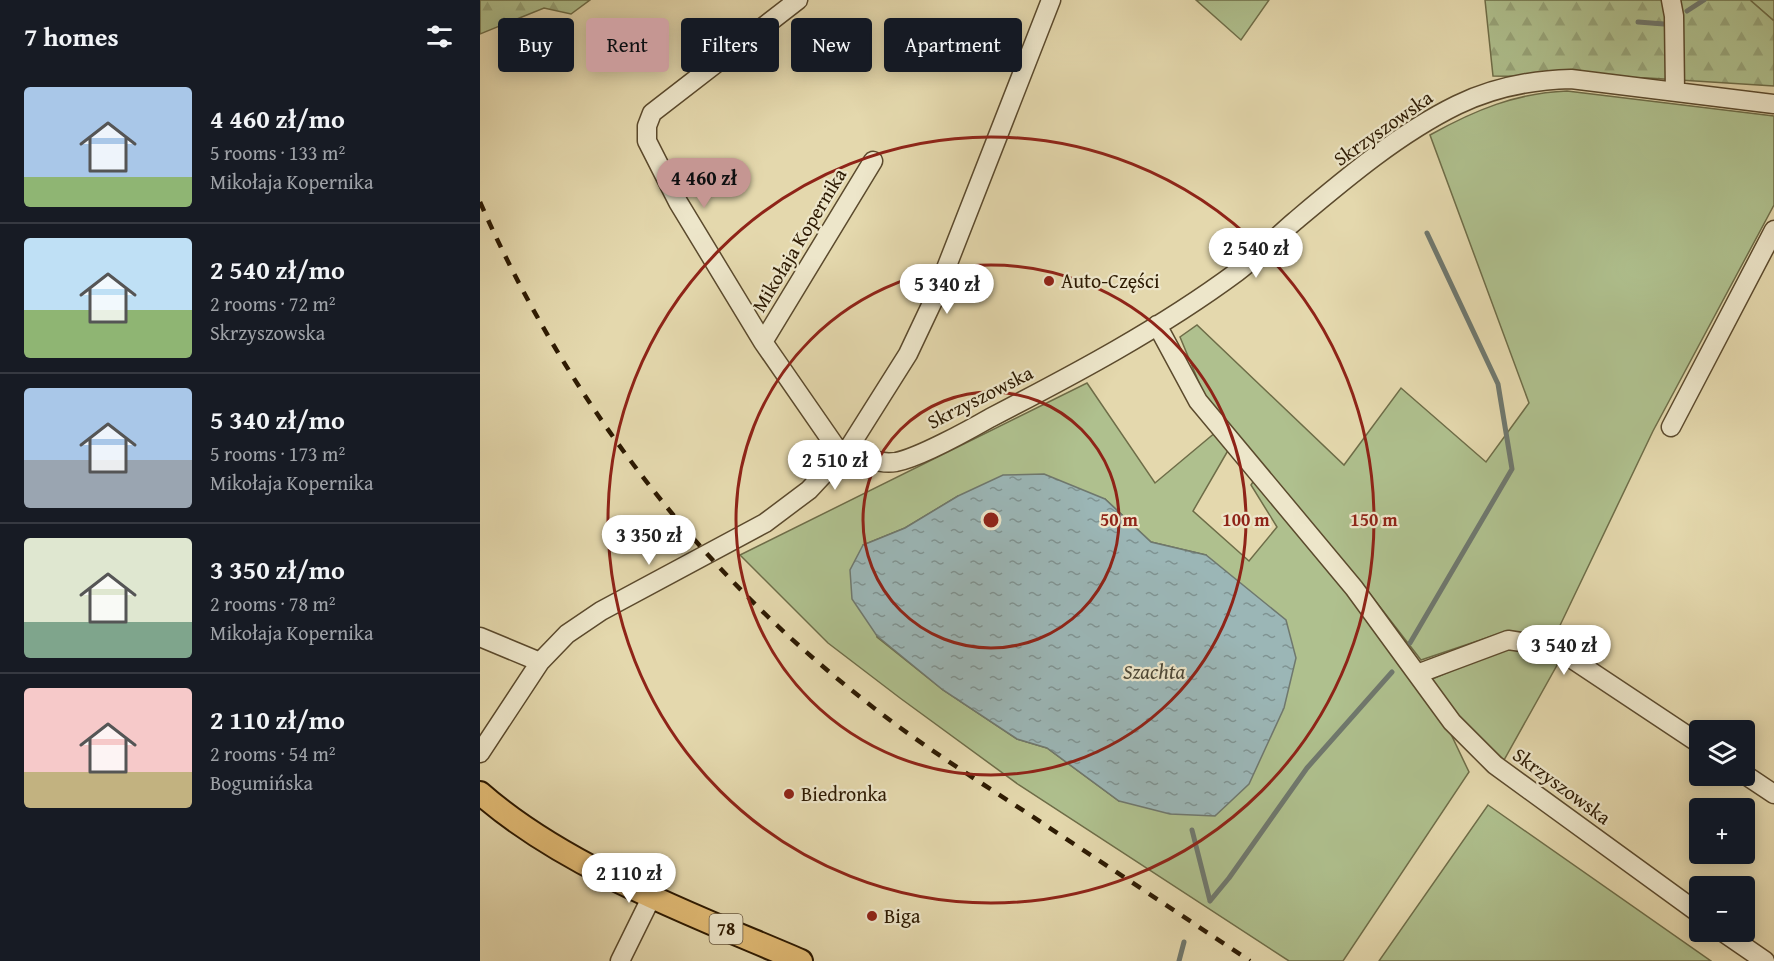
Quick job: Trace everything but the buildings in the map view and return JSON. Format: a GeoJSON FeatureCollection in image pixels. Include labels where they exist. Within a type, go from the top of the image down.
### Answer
{"type":"FeatureCollection","features":[{"type":"Feature","properties":{"kind":"main road","name":"78"},"geometry":{"type":"LineString","coordinates":[[480,793],[494,805],[567,852],[652,896],[801,961]]}},
{"type":"Feature","properties":{"kind":"street","name":"Mikołaja Kopernika"},"geometry":{"type":"LineString","coordinates":[[798,0],[652,113],[647,126],[647,141],[678,202],[763,342],[846,451]]}},
{"type":"Feature","properties":{"kind":"street"},"geometry":{"type":"LineString","coordinates":[[480,753],[540,662],[557,643],[589,619],[778,515],[814,485],[846,451],[908,354],[934,299],[1051,0]]}},
{"type":"Feature","properties":{"kind":"street"},"geometry":{"type":"LineString","coordinates":[[1671,0],[1674,16],[1675,91]]}},
{"type":"Feature","properties":{"kind":"street","name":"Skrzyszowska"},"geometry":{"type":"LineString","coordinates":[[846,451],[882,462],[897,462],[994,417],[1158,325],[1238,272],[1295,221],[1393,144],[1429,120],[1474,97],[1510,85],[1541,80],[1571,80],[1774,104]]}},
{"type":"Feature","properties":{"kind":"street","name":"Mikołaja Kopernika"},"geometry":{"type":"LineString","coordinates":[[763,342],[873,162]]}},
{"type":"Feature","properties":{"kind":"street"},"geometry":{"type":"LineString","coordinates":[[1671,427],[1774,230]]}},
{"type":"Feature","properties":{"kind":"street","name":"Skrzyszowska"},"geometry":{"type":"LineString","coordinates":[[1158,325],[1198,401],[1354,588],[1452,722],[1495,765],[1689,906]]}},
{"type":"Feature","properties":{"kind":"street"},"geometry":{"type":"LineString","coordinates":[[480,637],[540,662]]}},
{"type":"Feature","properties":{"kind":"street"},"geometry":{"type":"LineString","coordinates":[[1417,674],[1508,640],[1554,647],[1689,737]]}},
{"type":"Feature","properties":{"kind":"street"},"geometry":{"type":"LineString","coordinates":[[1755,781],[1774,794]]}},
{"type":"Feature","properties":{"kind":"street"},"geometry":{"type":"LineString","coordinates":[[620,961],[652,896]]}},
{"type":"Feature","properties":{"kind":"street"},"geometry":{"type":"LineString","coordinates":[[1738,942],[1761,958]]}},
{"type":"Feature","properties":{"kind":"green space"},"geometry":{"type":"Polygon","coordinates":[[[480,0],[590,0],[571,14],[544,8],[519,18],[498,18],[498,27],[480,34],[480,0]]]}},
{"type":"Feature","properties":{"kind":"green space"},"geometry":{"type":"Polygon","coordinates":[[[1196,0],[1269,0],[1241,40],[1196,0]]]}},
{"type":"Feature","properties":{"kind":"green space"},"geometry":{"type":"Polygon","coordinates":[[[1485,0],[1750,0],[1774,21],[1774,86],[1648,78],[1493,76],[1485,0]]]}},
{"type":"Feature","properties":{"kind":"green space"},"geometry":{"type":"Polygon","coordinates":[[[1750,0],[1774,0],[1774,21],[1750,0]]]}},
{"type":"Feature","properties":{"kind":"green space"},"geometry":{"type":"Polygon","coordinates":[[[1567,91],[1774,116],[1774,205],[1653,431],[1554,638],[1507,631],[1421,660],[1360,581],[1205,397],[1180,337],[1197,325],[1344,465],[1401,388],[1486,462],[1529,403],[1430,135],[1496,104],[1530,95],[1567,91]]]}},
{"type":"Feature","properties":{"kind":"green space"},"geometry":{"type":"Polygon","coordinates":[[[1087,383],[1155,483],[1216,432],[1230,447],[1193,511],[1249,561],[1277,527],[1251,485],[1256,477],[1350,592],[1448,728],[1469,772],[1343,961],[1289,961],[1019,785],[900,698],[828,643],[740,555],[1087,383]],[[958,496],[905,528],[863,545],[877,637],[943,690],[1017,739],[1047,748],[1119,801],[1206,555],[1151,542],[1105,499],[958,496]]]}},
{"type":"Feature","properties":{"kind":"green space"},"geometry":{"type":"Polygon","coordinates":[[[1511,645],[1552,653],[1561,658],[1504,760],[1458,718],[1430,680],[1511,645]]]}},
{"type":"Feature","properties":{"kind":"green space"},"geometry":{"type":"Polygon","coordinates":[[[1488,805],[1711,961],[1379,961],[1488,805]]]}},
{"type":"Feature","properties":{"kind":"water","name":"Szachta"},"geometry":{"type":"Polygon","coordinates":[[[1044,474],[1105,499],[1151,542],[1206,555],[1286,620],[1296,658],[1284,708],[1249,784],[1215,816],[1170,814],[1119,801],[1047,748],[1017,739],[943,690],[877,636],[852,599],[850,570],[863,545],[905,528],[958,496],[1003,475],[1044,474]]]}},
{"type":"Feature","properties":{"kind":"waterway"},"geometry":{"type":"LineString","coordinates":[[1687,11],[1704,0]]}},
{"type":"Feature","properties":{"kind":"waterway"},"geometry":{"type":"LineString","coordinates":[[1638,22],[1664,24]]}},
{"type":"Feature","properties":{"kind":"waterway"},"geometry":{"type":"LineString","coordinates":[[1410,643],[1512,469],[1498,384],[1427,233]]}},
{"type":"Feature","properties":{"kind":"waterway"},"geometry":{"type":"LineString","coordinates":[[1210,901],[1307,768],[1392,672]]}},
{"type":"Feature","properties":{"kind":"waterway"},"geometry":{"type":"LineString","coordinates":[[1192,830],[1210,901]]}},
{"type":"Feature","properties":{"kind":"waterway"},"geometry":{"type":"LineString","coordinates":[[1179,961],[1184,942]]}},
{"type":"Feature","properties":{"kind":"railway"},"geometry":{"type":"LineString","coordinates":[[480,202],[514,273],[552,342],[594,409],[640,473],[689,534],[743,592],[799,646],[900,727],[1250,961]]}},
{"type":"Feature","properties":{"kind":"place","name":"Auto-Części"},"geometry":{"type":"Point","coordinates":[1049,281]}},
{"type":"Feature","properties":{"kind":"place","name":"Biedronka"},"geometry":{"type":"Point","coordinates":[789,794]}},
{"type":"Feature","properties":{"kind":"place","name":"Biga"},"geometry":{"type":"Point","coordinates":[872,916]}}]}
